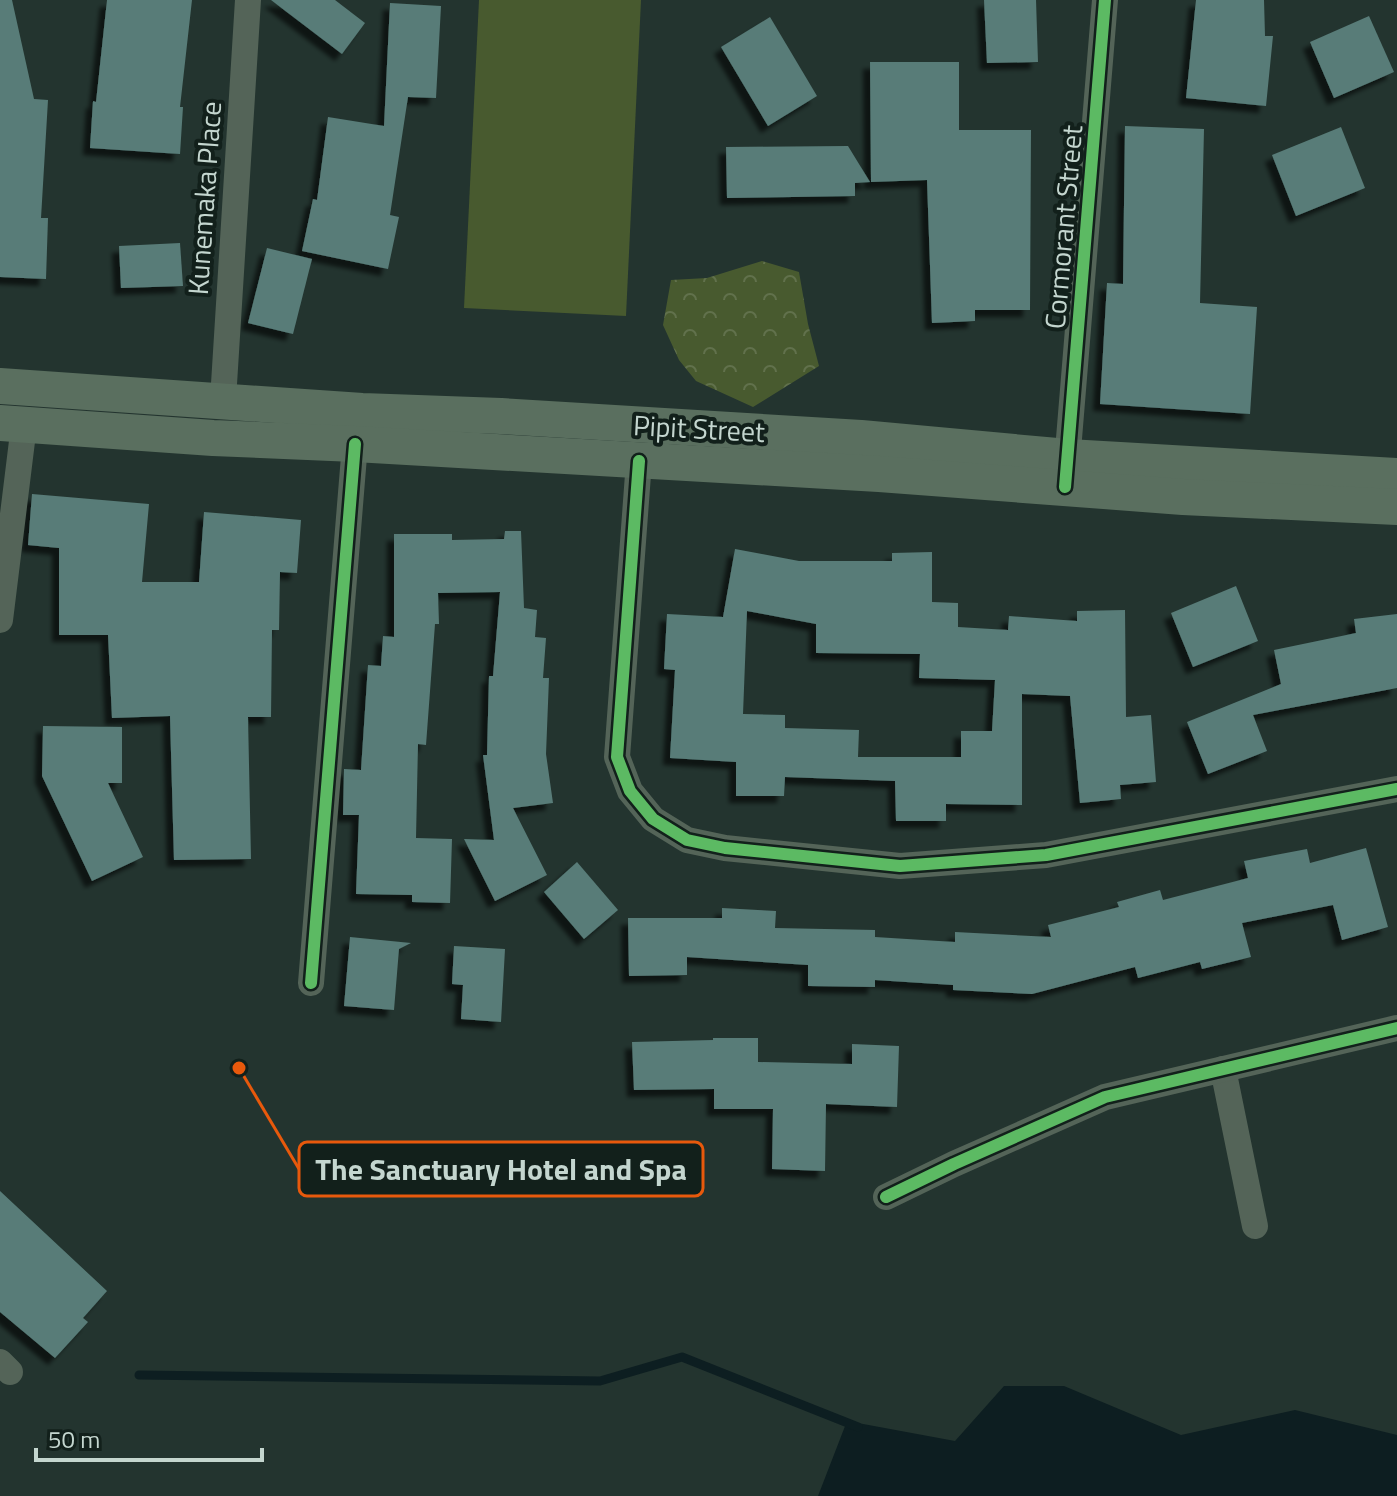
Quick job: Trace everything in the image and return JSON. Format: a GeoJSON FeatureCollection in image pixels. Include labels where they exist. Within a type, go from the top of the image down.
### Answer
{"type":"FeatureCollection","features":[{"type":"Feature","properties":{"kind":"main road","name":"Pipit Street"},"geometry":{"type":"LineString","coordinates":[[0,386],[362,411],[501,416],[861,438],[1067,472],[1183,497],[1397,507]]}},
{"type":"Feature","properties":{"kind":"main road","name":"Pipit Street"},"geometry":{"type":"LineString","coordinates":[[12,424],[639,461],[1067,472],[1397,476]]}},
{"type":"Feature","properties":{"kind":"street","name":"Kunemaka Place"},"geometry":{"type":"LineString","coordinates":[[223,400],[248,0]]}},
{"type":"Feature","properties":{"kind":"street","name":"Cormorant Street"},"geometry":{"type":"LineString","coordinates":[[1067,472],[1105,0]]}},
{"type":"Feature","properties":{"kind":"street"},"geometry":{"type":"LineString","coordinates":[[0,620],[12,424]]}},
{"type":"Feature","properties":{"kind":"street"},"geometry":{"type":"LineString","coordinates":[[311,983],[355,444]]}},
{"type":"Feature","properties":{"kind":"street"},"geometry":{"type":"LineString","coordinates":[[639,461],[617,757],[630,791],[653,819],[687,840],[725,848],[900,866],[1046,855],[1397,789]]}},
{"type":"Feature","properties":{"kind":"street"},"geometry":{"type":"LineString","coordinates":[[886,1197],[1105,1097],[1397,1028]]}},
{"type":"Feature","properties":{"kind":"street"},"geometry":{"type":"LineString","coordinates":[[1223,1069],[1255,1226]]}},
{"type":"Feature","properties":{"kind":"green space"},"geometry":{"type":"Polygon","coordinates":[[[479,0],[641,0],[626,316],[464,308],[479,0]]]}},
{"type":"Feature","properties":{"kind":"green space"},"geometry":{"type":"Polygon","coordinates":[[[762,261],[799,272],[819,366],[753,407],[696,381],[679,360],[663,325],[671,280],[707,278],[762,261]]]}},
{"type":"Feature","properties":{"kind":"shaded area"},"geometry":{"type":"Polygon","coordinates":[[[1004,1386],[1064,1386],[1181,1435],[1295,1410],[1397,1435],[1397,1496],[818,1496],[847,1421],[955,1441],[1004,1386]]]}},
{"type":"Feature","properties":{"kind":"building"},"geometry":{"type":"Polygon","coordinates":[[[0,0],[12,0],[34,99],[48,100],[41,218],[48,218],[46,279],[0,277],[0,0]]]}},
{"type":"Feature","properties":{"kind":"building"},"geometry":{"type":"Polygon","coordinates":[[[107,0],[192,0],[180,107],[183,107],[180,154],[90,148],[107,0]]]}},
{"type":"Feature","properties":{"kind":"building"},"geometry":{"type":"Polygon","coordinates":[[[271,0],[335,0],[365,23],[342,54],[271,0]]]}},
{"type":"Feature","properties":{"kind":"building"},"geometry":{"type":"Polygon","coordinates":[[[984,0],[1036,0],[1038,62],[987,63],[984,0]]]}},
{"type":"Feature","properties":{"kind":"building"},"geometry":{"type":"Polygon","coordinates":[[[1196,0],[1264,0],[1265,36],[1273,36],[1266,106],[1186,98],[1196,0]]]}},
{"type":"Feature","properties":{"kind":"building"},"geometry":{"type":"Polygon","coordinates":[[[390,3],[441,6],[436,98],[408,97],[390,215],[399,217],[388,269],[302,251],[313,199],[317,200],[328,117],[384,126],[390,3]]]}},
{"type":"Feature","properties":{"kind":"building"},"geometry":{"type":"Polygon","coordinates":[[[1369,16],[1394,72],[1334,98],[1310,42],[1369,16]]]}},
{"type":"Feature","properties":{"kind":"building"},"geometry":{"type":"Polygon","coordinates":[[[770,17],[817,96],[768,126],[721,47],[770,17]]]}},
{"type":"Feature","properties":{"kind":"building"},"geometry":{"type":"Polygon","coordinates":[[[870,62],[959,62],[959,130],[1031,130],[1030,310],[975,310],[975,321],[932,323],[927,180],[871,182],[870,62]]]}},
{"type":"Feature","properties":{"kind":"building"},"geometry":{"type":"Polygon","coordinates":[[[1125,126],[1204,129],[1200,303],[1257,307],[1250,414],[1100,404],[1107,283],[1123,284],[1125,126]]]}},
{"type":"Feature","properties":{"kind":"building"},"geometry":{"type":"Polygon","coordinates":[[[1341,127],[1365,188],[1296,216],[1272,155],[1341,127]]]}},
{"type":"Feature","properties":{"kind":"building"},"geometry":{"type":"Polygon","coordinates":[[[848,146],[870,182],[855,183],[855,196],[727,198],[726,147],[848,146]]]}},
{"type":"Feature","properties":{"kind":"building"},"geometry":{"type":"Polygon","coordinates":[[[180,243],[183,286],[121,288],[119,246],[180,243]]]}},
{"type":"Feature","properties":{"kind":"building"},"geometry":{"type":"Polygon","coordinates":[[[267,248],[312,259],[293,334],[248,323],[267,248]]]}},
{"type":"Feature","properties":{"kind":"building"},"geometry":{"type":"Polygon","coordinates":[[[32,494],[149,504],[142,582],[199,582],[204,512],[301,520],[297,573],[280,572],[279,630],[272,630],[271,717],[248,717],[251,859],[174,860],[170,716],[112,718],[108,635],[59,635],[59,548],[28,545],[32,494]]]}},
{"type":"Feature","properties":{"kind":"building"},"geometry":{"type":"Polygon","coordinates":[[[505,531],[521,531],[524,608],[537,610],[535,637],[546,638],[543,678],[549,678],[546,754],[553,803],[513,808],[547,875],[495,901],[464,839],[494,840],[483,755],[487,755],[489,676],[493,676],[500,592],[438,593],[439,624],[435,624],[426,745],[418,744],[416,838],[452,839],[450,903],[412,902],[412,895],[356,894],[359,815],[343,815],[344,769],[361,770],[368,665],[381,666],[383,636],[394,637],[394,534],[452,534],[452,540],[504,539],[505,531]]]}},
{"type":"Feature","properties":{"kind":"building"},"geometry":{"type":"Polygon","coordinates":[[[735,549],[799,561],[892,561],[892,553],[932,552],[932,602],[958,603],[958,627],[1008,630],[1009,616],[1077,621],[1077,611],[1125,610],[1126,717],[1151,715],[1156,782],[1120,785],[1121,799],[1080,803],[1070,696],[1022,694],[1022,805],[946,804],[946,821],[896,821],[895,781],[785,777],[784,796],[736,796],[736,762],[670,758],[675,670],[664,669],[667,614],[723,617],[735,549]],[[747,611],[743,714],[785,715],[785,728],[859,730],[858,757],[961,757],[961,731],[992,731],[995,680],[919,678],[920,654],[816,653],[816,624],[747,611]]]}},
{"type":"Feature","properties":{"kind":"building"},"geometry":{"type":"Polygon","coordinates":[[[1236,586],[1258,641],[1193,667],[1171,613],[1236,586]]]}},
{"type":"Feature","properties":{"kind":"building"},"geometry":{"type":"Polygon","coordinates":[[[1397,614],[1397,688],[1253,715],[1267,751],[1208,774],[1187,722],[1281,684],[1274,650],[1356,633],[1354,619],[1397,614]]]}},
{"type":"Feature","properties":{"kind":"building"},"geometry":{"type":"Polygon","coordinates":[[[43,726],[122,727],[122,783],[108,783],[143,857],[92,881],[42,776],[43,726]]]}},
{"type":"Feature","properties":{"kind":"building"},"geometry":{"type":"Polygon","coordinates":[[[1366,848],[1388,927],[1342,940],[1333,905],[1242,923],[1251,957],[1202,969],[1200,962],[1138,978],[1135,967],[1032,994],[953,990],[953,985],[875,980],[875,987],[808,986],[808,965],[687,957],[687,975],[629,976],[628,918],[722,918],[722,908],[776,911],[775,928],[875,930],[875,937],[955,942],[955,932],[1051,937],[1048,925],[1119,907],[1117,902],[1160,890],[1163,900],[1248,878],[1244,861],[1307,849],[1310,863],[1366,848]]]}},
{"type":"Feature","properties":{"kind":"building"},"geometry":{"type":"Polygon","coordinates":[[[577,862],[618,910],[584,939],[544,892],[577,862]]]}},
{"type":"Feature","properties":{"kind":"building"},"geometry":{"type":"Polygon","coordinates":[[[350,937],[411,943],[399,949],[394,1010],[344,1006],[350,937]]]}},
{"type":"Feature","properties":{"kind":"building"},"geometry":{"type":"Polygon","coordinates":[[[454,946],[505,949],[501,1022],[461,1019],[463,985],[452,984],[454,946]]]}},
{"type":"Feature","properties":{"kind":"building"},"geometry":{"type":"Polygon","coordinates":[[[758,1038],[758,1062],[852,1064],[852,1044],[899,1046],[897,1107],[826,1104],[825,1171],[772,1169],[773,1109],[714,1109],[714,1089],[634,1090],[632,1042],[758,1038]]]}},
{"type":"Feature","properties":{"kind":"building"},"geometry":{"type":"Polygon","coordinates":[[[0,1191],[107,1291],[83,1318],[88,1322],[55,1358],[0,1312],[0,1191]]]}},
{"type":"Feature","properties":{"kind":"waterway"},"geometry":{"type":"LineString","coordinates":[[139,1375],[600,1381],[682,1357],[858,1427]]}},
{"type":"Feature","properties":{"kind":"cycle path"},"geometry":{"type":"LineString","coordinates":[[1065,487],[1105,0]]}},
{"type":"Feature","properties":{"kind":"cycle path"},"geometry":{"type":"LineString","coordinates":[[311,983],[355,444]]}},
{"type":"Feature","properties":{"kind":"cycle path"},"geometry":{"type":"LineString","coordinates":[[639,461],[617,757],[630,791],[653,819],[687,840],[725,848],[900,866],[1046,855],[1397,789]]}},
{"type":"Feature","properties":{"kind":"cycle path"},"geometry":{"type":"LineString","coordinates":[[886,1197],[1105,1097],[1397,1028]]}},
{"type":"Feature","properties":{"kind":"place","name":"The Sanctuary Hotel and Spa"},"geometry":{"type":"Point","coordinates":[239,1068]}}]}
